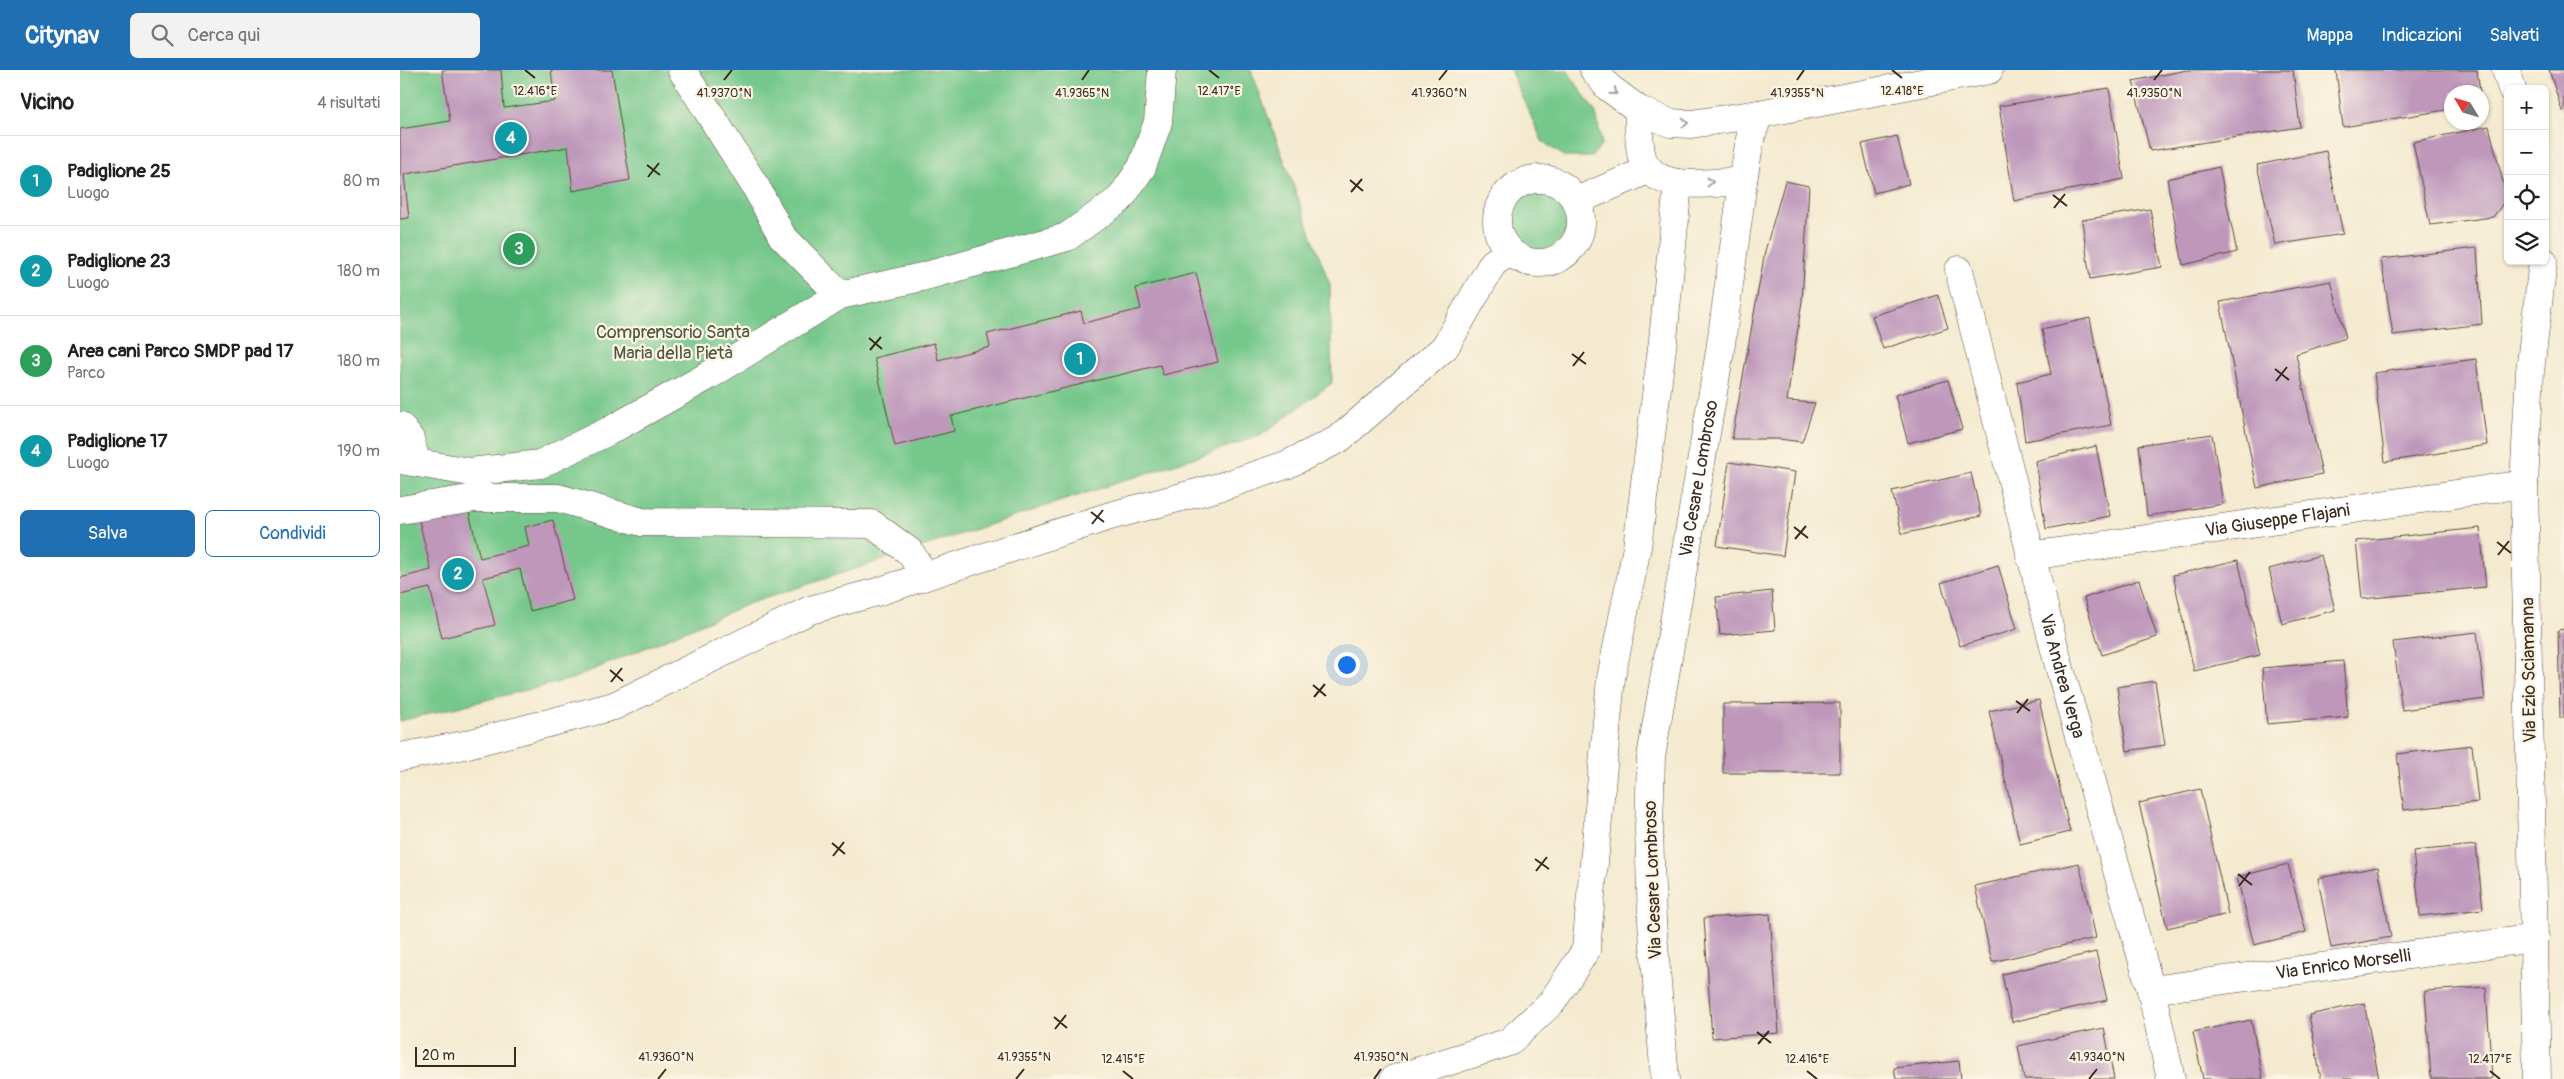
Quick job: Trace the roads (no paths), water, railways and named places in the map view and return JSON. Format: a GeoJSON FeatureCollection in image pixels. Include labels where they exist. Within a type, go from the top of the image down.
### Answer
{"type":"FeatureCollection","features":[{"type":"Feature","properties":{"kind":"street"},"geometry":{"type":"LineString","coordinates":[[682,70],[757,189],[782,236],[840,295]]}},
{"type":"Feature","properties":{"kind":"street"},"geometry":{"type":"LineString","coordinates":[[400,426],[410,439],[408,461],[470,472],[540,464],[609,432],[708,376],[840,295],[922,278],[1067,237],[1120,199],[1142,167],[1158,122],[1162,70]]}},
{"type":"Feature","properties":{"kind":"street"},"geometry":{"type":"LineString","coordinates":[[1594,70],[1608,87],[1639,110],[1656,118],[1682,123],[1759,114],[1890,78],[1989,70]]}},
{"type":"Feature","properties":{"kind":"street"},"geometry":{"type":"LineString","coordinates":[[2506,70],[2511,85]]}},
{"type":"Feature","properties":{"kind":"street"},"geometry":{"type":"LineString","coordinates":[[1639,110],[1642,155],[1648,170],[1664,181],[1678,183],[1743,181]]}},
{"type":"Feature","properties":{"kind":"street","name":"Via Cesare Lombroso"},"geometry":{"type":"LineString","coordinates":[[1666,1079],[1652,921],[1649,830],[1651,757],[1720,351],[1750,139],[1759,114]]}},
{"type":"Feature","properties":{"kind":"street"},"geometry":{"type":"LineString","coordinates":[[1576,201],[1648,170]]}},
{"type":"Feature","properties":{"kind":"street"},"geometry":{"type":"LineString","coordinates":[[1551,180],[1567,189],[1576,201],[1580,212],[1581,225],[1577,240],[1566,253],[1552,261],[1539,263],[1525,261],[1510,252],[1500,238],[1497,224],[1500,206],[1513,188],[1524,181],[1551,180]]}},
{"type":"Feature","properties":{"kind":"street"},"geometry":{"type":"LineString","coordinates":[[1394,1079],[1509,1042],[1552,1002],[1586,950],[1611,678],[1637,547],[1663,340],[1678,183]]}},
{"type":"Feature","properties":{"kind":"street"},"geometry":{"type":"LineString","coordinates":[[400,757],[464,745],[614,706],[810,610],[925,576],[1110,516],[1223,486],[1286,464],[1339,439],[1445,347],[1493,263],[1510,252]]}},
{"type":"Feature","properties":{"kind":"street","name":"Via Ezio Sciamanna"},"geometry":{"type":"LineString","coordinates":[[2537,1079],[2524,484],[2530,371],[2543,265]]}},
{"type":"Feature","properties":{"kind":"street","name":"Via Andrea Verga"},"geometry":{"type":"LineString","coordinates":[[1959,270],[2030,556],[2151,990],[2171,1079]]}},
{"type":"Feature","properties":{"kind":"street","name":"Via Giuseppe Flajani"},"geometry":{"type":"LineString","coordinates":[[2030,556],[2524,484]]}},
{"type":"Feature","properties":{"kind":"street"},"geometry":{"type":"LineString","coordinates":[[400,510],[475,498],[558,498],[642,522],[872,524],[910,552],[925,576]]}},
{"type":"Feature","properties":{"kind":"street","name":"Via Enrico Morselli"},"geometry":{"type":"LineString","coordinates":[[2151,990],[2535,938]]}},
{"type":"Feature","properties":{"kind":"place","name":"Padiglione 17"},"geometry":{"type":"Point","coordinates":[511,138]}},
{"type":"Feature","properties":{"kind":"place","name":"Area cani Parco SMDP pad 17"},"geometry":{"type":"Point","coordinates":[519,249]}},
{"type":"Feature","properties":{"kind":"place","name":"Padiglione 25"},"geometry":{"type":"Point","coordinates":[1080,359]}},
{"type":"Feature","properties":{"kind":"place","name":"Padiglione 23"},"geometry":{"type":"Point","coordinates":[458,574]}},
{"type":"Feature","properties":{"kind":"park label","name":"Comprensorio Santa Maria della Pietà"},"geometry":{"type":"Point","coordinates":[673,342]}}]}
